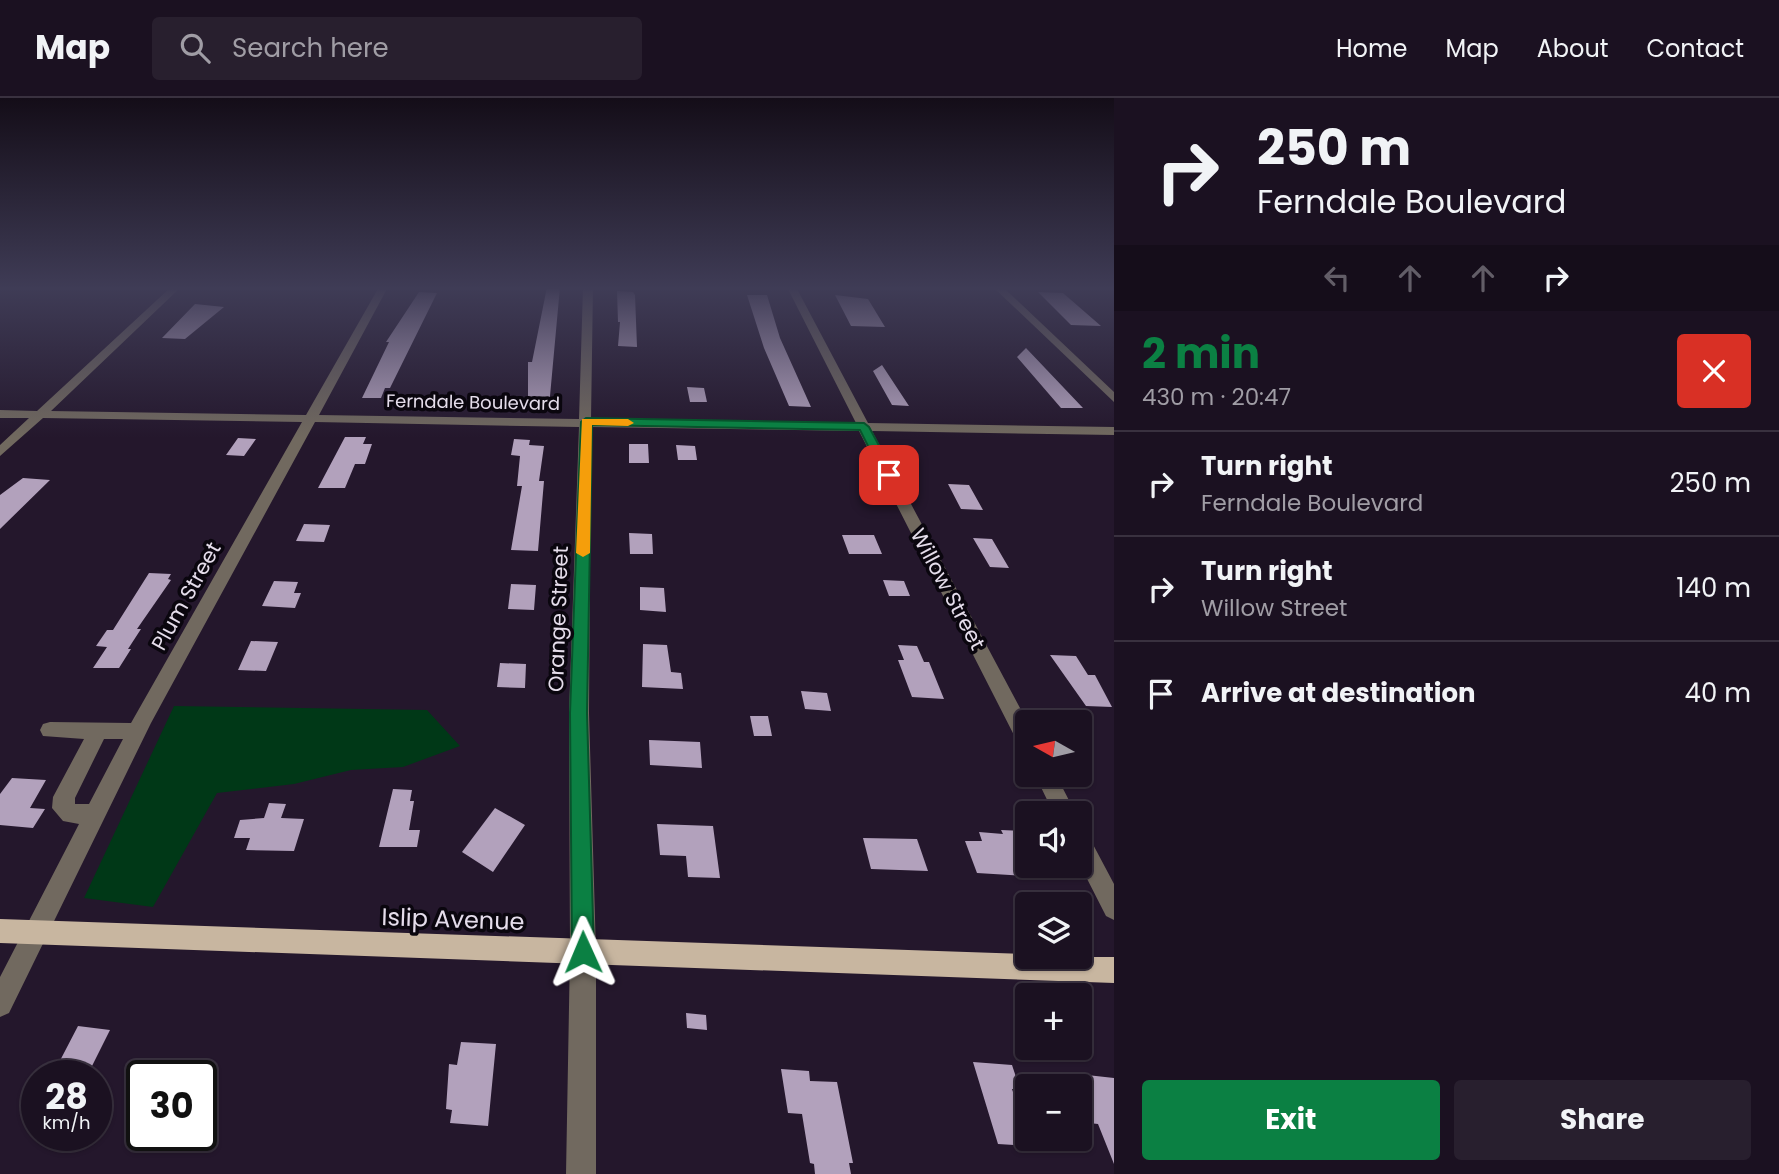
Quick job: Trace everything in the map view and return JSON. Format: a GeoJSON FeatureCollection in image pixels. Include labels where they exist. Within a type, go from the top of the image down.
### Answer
{"type":"FeatureCollection","features":[{"type":"Feature","properties":{"kind":"main road","name":"Islip Avenue"},"geometry":{"type":"LineString","coordinates":[[0,931],[1114,970]]}},
{"type":"Feature","properties":{"kind":"street"},"geometry":{"type":"LineString","coordinates":[[0,452],[123,337]]}},
{"type":"Feature","properties":{"kind":"street","name":"Plum Street"},"geometry":{"type":"LineString","coordinates":[[0,1004],[137,731],[310,417],[326,395],[357,337]]}},
{"type":"Feature","properties":{"kind":"street","name":"Orange Street"},"geometry":{"type":"LineString","coordinates":[[581,1174],[583,952],[579,713],[587,337]]}},
{"type":"Feature","properties":{"kind":"street","name":"Willow Street"},"geometry":{"type":"LineString","coordinates":[[817,337],[1015,718]]}},
{"type":"Feature","properties":{"kind":"street"},"geometry":{"type":"LineString","coordinates":[[1050,337],[1114,398]]}},
{"type":"Feature","properties":{"kind":"street","name":"Ferndale Boulevard"},"geometry":{"type":"LineString","coordinates":[[0,414],[1114,431]]}},
{"type":"Feature","properties":{"kind":"street"},"geometry":{"type":"LineString","coordinates":[[50,730],[137,731]]}},
{"type":"Feature","properties":{"kind":"street"},"geometry":{"type":"LineString","coordinates":[[96,814],[71,814],[63,808],[64,797],[99,730]]}},
{"type":"Feature","properties":{"kind":"street"},"geometry":{"type":"LineString","coordinates":[[1092,865],[1114,908]]}},
{"type":"Feature","properties":{"kind":"green space"},"geometry":{"type":"Polygon","coordinates":[[[174,706],[427,710],[460,746],[403,767],[351,770],[294,784],[217,793],[153,907],[84,898],[174,706]]]}},
{"type":"Feature","properties":{"kind":"building"},"geometry":{"type":"Polygon","coordinates":[[[163,337],[187,337],[185,339],[163,337]]]}},
{"type":"Feature","properties":{"kind":"building"},"geometry":{"type":"Polygon","coordinates":[[[389,337],[415,337],[390,388],[385,388],[381,398],[362,398],[389,342],[386,342],[389,337]]]}},
{"type":"Feature","properties":{"kind":"building"},"geometry":{"type":"Polygon","coordinates":[[[537,337],[555,337],[548,402],[528,402],[528,362],[532,362],[537,337]]]}},
{"type":"Feature","properties":{"kind":"building"},"geometry":{"type":"Polygon","coordinates":[[[619,337],[637,337],[637,347],[618,346],[619,337]]]}},
{"type":"Feature","properties":{"kind":"building"},"geometry":{"type":"Polygon","coordinates":[[[761,337],[780,337],[811,407],[789,406],[761,337]]]}},
{"type":"Feature","properties":{"kind":"building"},"geometry":{"type":"Polygon","coordinates":[[[1026,348],[1083,408],[1061,408],[1017,357],[1026,348]]]}},
{"type":"Feature","properties":{"kind":"building"},"geometry":{"type":"Polygon","coordinates":[[[882,365],[909,406],[892,405],[873,371],[882,365]]]}},
{"type":"Feature","properties":{"kind":"building"},"geometry":{"type":"Polygon","coordinates":[[[687,387],[704,388],[707,402],[690,402],[687,387]]]}},
{"type":"Feature","properties":{"kind":"building"},"geometry":{"type":"Polygon","coordinates":[[[345,437],[366,437],[363,444],[372,444],[365,464],[355,464],[345,488],[318,488],[345,437]]]}},
{"type":"Feature","properties":{"kind":"building"},"geometry":{"type":"Polygon","coordinates":[[[238,438],[256,439],[244,456],[226,455],[238,438]]]}},
{"type":"Feature","properties":{"kind":"building"},"geometry":{"type":"Polygon","coordinates":[[[514,439],[530,440],[529,445],[544,446],[539,481],[544,481],[538,551],[511,550],[522,486],[517,486],[520,456],[511,455],[514,439]]]}},
{"type":"Feature","properties":{"kind":"building"},"geometry":{"type":"Polygon","coordinates":[[[629,444],[648,444],[649,463],[629,463],[629,444]]]}},
{"type":"Feature","properties":{"kind":"building"},"geometry":{"type":"Polygon","coordinates":[[[676,445],[695,446],[697,460],[678,460],[676,445]]]}},
{"type":"Feature","properties":{"kind":"building"},"geometry":{"type":"Polygon","coordinates":[[[23,478],[50,480],[0,529],[0,495],[23,478]]]}},
{"type":"Feature","properties":{"kind":"building"},"geometry":{"type":"Polygon","coordinates":[[[948,484],[969,485],[983,510],[961,509],[948,484]]]}},
{"type":"Feature","properties":{"kind":"building"},"geometry":{"type":"Polygon","coordinates":[[[304,524],[330,525],[324,542],[296,541],[304,524]]]}},
{"type":"Feature","properties":{"kind":"building"},"geometry":{"type":"Polygon","coordinates":[[[629,533],[652,534],[653,554],[630,554],[629,533]]]}},
{"type":"Feature","properties":{"kind":"building"},"geometry":{"type":"Polygon","coordinates":[[[842,535],[874,535],[882,554],[849,554],[842,535]]]}},
{"type":"Feature","properties":{"kind":"building"},"geometry":{"type":"Polygon","coordinates":[[[973,538],[992,539],[1009,568],[990,567],[973,538]]]}},
{"type":"Feature","properties":{"kind":"building"},"geometry":{"type":"Polygon","coordinates":[[[149,573],[171,574],[168,579],[171,580],[137,629],[141,629],[128,649],[131,649],[119,668],[93,668],[107,647],[96,646],[107,630],[113,630],[149,573]]]}},
{"type":"Feature","properties":{"kind":"building"},"geometry":{"type":"Polygon","coordinates":[[[883,580],[904,581],[910,596],[889,596],[883,580]]]}},
{"type":"Feature","properties":{"kind":"building"},"geometry":{"type":"Polygon","coordinates":[[[274,581],[298,582],[294,593],[301,593],[295,608],[262,606],[274,581]]]}},
{"type":"Feature","properties":{"kind":"building"},"geometry":{"type":"Polygon","coordinates":[[[511,584],[536,585],[534,610],[508,609],[511,584]]]}},
{"type":"Feature","properties":{"kind":"building"},"geometry":{"type":"Polygon","coordinates":[[[640,587],[664,588],[666,612],[640,610],[640,587]]]}},
{"type":"Feature","properties":{"kind":"building"},"geometry":{"type":"Polygon","coordinates":[[[251,641],[278,642],[266,671],[238,670],[251,641]]]}},
{"type":"Feature","properties":{"kind":"building"},"geometry":{"type":"Polygon","coordinates":[[[643,644],[667,645],[671,672],[681,673],[683,689],[642,687],[643,644]]]}},
{"type":"Feature","properties":{"kind":"building"},"geometry":{"type":"Polygon","coordinates":[[[898,645],[917,646],[924,662],[929,662],[944,699],[912,697],[898,660],[904,660],[898,645]]]}},
{"type":"Feature","properties":{"kind":"building"},"geometry":{"type":"Polygon","coordinates":[[[1050,655],[1076,656],[1088,675],[1095,675],[1112,707],[1086,706],[1050,655]]]}},
{"type":"Feature","properties":{"kind":"building"},"geometry":{"type":"Polygon","coordinates":[[[500,663],[526,664],[525,688],[497,687],[500,663]]]}},
{"type":"Feature","properties":{"kind":"building"},"geometry":{"type":"Polygon","coordinates":[[[801,691],[827,693],[831,711],[805,709],[801,691]]]}},
{"type":"Feature","properties":{"kind":"building"},"geometry":{"type":"Polygon","coordinates":[[[750,716],[768,716],[772,736],[754,736],[750,716]]]}},
{"type":"Feature","properties":{"kind":"building"},"geometry":{"type":"Polygon","coordinates":[[[649,740],[700,742],[702,768],[650,765],[649,740]]]}},
{"type":"Feature","properties":{"kind":"building"},"geometry":{"type":"Polygon","coordinates":[[[12,778],[46,780],[30,808],[45,809],[33,828],[0,825],[0,794],[12,778]]]}},
{"type":"Feature","properties":{"kind":"building"},"geometry":{"type":"Polygon","coordinates":[[[393,789],[412,790],[410,801],[414,801],[409,830],[420,830],[417,847],[379,847],[393,789]]]}},
{"type":"Feature","properties":{"kind":"building"},"geometry":{"type":"Polygon","coordinates":[[[269,803],[286,804],[281,818],[304,819],[294,851],[246,850],[250,838],[234,838],[240,820],[264,818],[269,803]]]}},
{"type":"Feature","properties":{"kind":"building"},"geometry":{"type":"Polygon","coordinates":[[[495,808],[525,825],[493,872],[462,852],[495,808]]]}},
{"type":"Feature","properties":{"kind":"building"},"geometry":{"type":"Polygon","coordinates":[[[657,824],[713,826],[720,878],[688,877],[686,856],[660,855],[657,824]]]}},
{"type":"Feature","properties":{"kind":"building"},"geometry":{"type":"Polygon","coordinates":[[[1001,830],[1015,831],[1015,875],[977,873],[965,841],[982,841],[979,832],[1003,834],[1001,830]]]}},
{"type":"Feature","properties":{"kind":"building"},"geometry":{"type":"Polygon","coordinates":[[[863,838],[917,839],[928,871],[871,869],[863,838]]]}},
{"type":"Feature","properties":{"kind":"building"},"geometry":{"type":"Polygon","coordinates":[[[686,1013],[706,1015],[707,1030],[687,1028],[686,1013]]]}},
{"type":"Feature","properties":{"kind":"building"},"geometry":{"type":"Polygon","coordinates":[[[78,1026],[110,1030],[95,1060],[60,1060],[78,1026]]]}},
{"type":"Feature","properties":{"kind":"building"},"geometry":{"type":"Polygon","coordinates":[[[461,1042],[496,1044],[488,1126],[450,1123],[452,1110],[446,1109],[449,1064],[457,1065],[461,1042]]]}},
{"type":"Feature","properties":{"kind":"building"},"geometry":{"type":"Polygon","coordinates":[[[973,1062],[1012,1065],[1015,1074],[1015,1089],[1012,1089],[1015,1098],[1015,1145],[998,1144],[973,1062]]]}},
{"type":"Feature","properties":{"kind":"building"},"geometry":{"type":"Polygon","coordinates":[[[781,1069],[809,1071],[810,1081],[837,1082],[853,1163],[849,1163],[851,1174],[815,1174],[814,1164],[810,1163],[802,1114],[788,1113],[781,1069]]]}},
{"type":"Feature","properties":{"kind":"building"},"geometry":{"type":"Polygon","coordinates":[[[1092,1076],[1114,1078],[1114,1164],[1098,1124],[1092,1123],[1092,1076]]]}},
{"type":"Feature","properties":{"kind":"slow traffic"},"geometry":{"type":"LineString","coordinates":[[583,553],[586,422],[628,423]]}},
{"type":"Feature","properties":{"kind":"route"},"geometry":{"type":"LineString","coordinates":[[583,952],[579,713],[586,422],[864,427],[889,475]]}}]}
